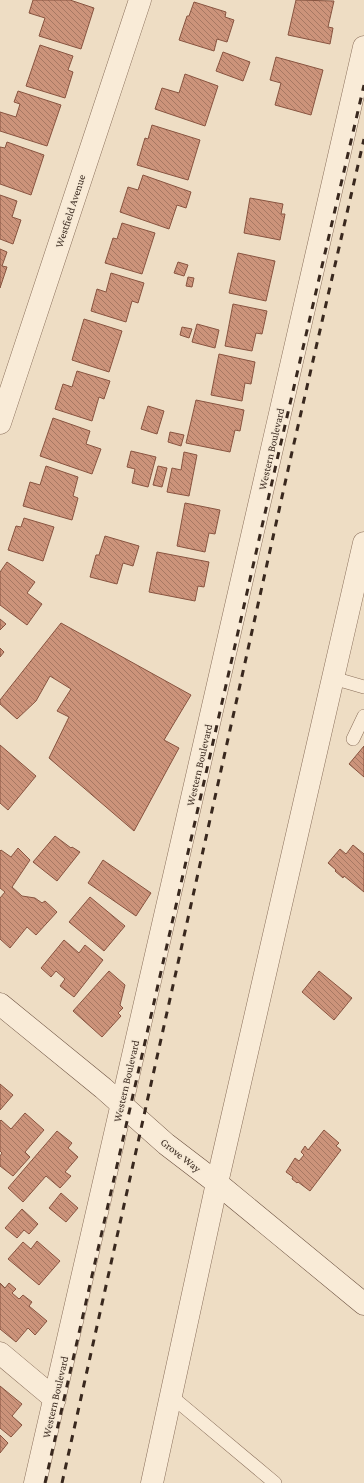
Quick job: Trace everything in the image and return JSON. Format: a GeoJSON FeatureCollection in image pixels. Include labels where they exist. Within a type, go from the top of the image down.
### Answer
{"type":"FeatureCollection","features":[{"type":"Feature","properties":{"kind":"street","name":"Westfield Avenue"},"geometry":{"type":"LineString","coordinates":[[0,423],[140,0]]}},
{"type":"Feature","properties":{"kind":"street","name":"Western Boulevard"},"geometry":{"type":"LineString","coordinates":[[35,1483],[364,47]]}},
{"type":"Feature","properties":{"kind":"street"},"geometry":{"type":"LineString","coordinates":[[152,1483],[217,1183],[364,543]]}},
{"type":"Feature","properties":{"kind":"street","name":"Grove Way"},"geometry":{"type":"LineString","coordinates":[[0,1004],[121,1104],[166,1144],[217,1183],[364,1304]]}},
{"type":"Feature","properties":{"kind":"street"},"geometry":{"type":"LineString","coordinates":[[0,1353],[55,1399]]}},
{"type":"Feature","properties":{"kind":"lane"},"geometry":{"type":"LineString","coordinates":[[333,678],[364,687]]}},
{"type":"Feature","properties":{"kind":"lane"},"geometry":{"type":"LineString","coordinates":[[353,739],[364,716]]}},
{"type":"Feature","properties":{"kind":"lane"},"geometry":{"type":"LineString","coordinates":[[171,1396],[275,1483]]}},
{"type":"Feature","properties":{"kind":"building"},"geometry":{"type":"Polygon","coordinates":[[[33,0],[70,0],[94,8],[81,49],[39,36],[45,18],[29,13],[33,0]]]}},
{"type":"Feature","properties":{"kind":"building"},"geometry":{"type":"Polygon","coordinates":[[[296,0],[334,1],[328,27],[333,28],[330,44],[288,35],[296,0]]]}},
{"type":"Feature","properties":{"kind":"building"},"geometry":{"type":"Polygon","coordinates":[[[194,2],[226,12],[225,17],[234,20],[227,42],[217,39],[214,51],[179,40],[187,16],[189,16],[194,2]]]}},
{"type":"Feature","properties":{"kind":"building"},"geometry":{"type":"Polygon","coordinates":[[[40,45],[73,56],[68,70],[73,72],[65,98],[26,86],[40,45]]]}},
{"type":"Feature","properties":{"kind":"building"},"geometry":{"type":"Polygon","coordinates":[[[223,52],[250,62],[243,81],[216,71],[223,52]]]}},
{"type":"Feature","properties":{"kind":"building"},"geometry":{"type":"Polygon","coordinates":[[[276,57],[323,70],[311,115],[275,105],[281,83],[270,80],[276,57]]]}},
{"type":"Feature","properties":{"kind":"building"},"geometry":{"type":"Polygon","coordinates":[[[185,74],[218,86],[205,126],[155,109],[162,88],[179,93],[185,74]]]}},
{"type":"Feature","properties":{"kind":"building"},"geometry":{"type":"Polygon","coordinates":[[[18,91],[61,105],[47,146],[0,131],[0,112],[16,117],[20,104],[14,102],[18,91]]]}},
{"type":"Feature","properties":{"kind":"building"},"geometry":{"type":"Polygon","coordinates":[[[152,125],[200,140],[188,180],[137,165],[145,138],[148,139],[152,125]]]}},
{"type":"Feature","properties":{"kind":"building"},"geometry":{"type":"Polygon","coordinates":[[[7,142],[44,155],[31,195],[0,184],[0,147],[5,148],[7,142]]]}},
{"type":"Feature","properties":{"kind":"building"},"geometry":{"type":"Polygon","coordinates":[[[143,175],[191,192],[186,208],[177,205],[169,229],[120,212],[128,187],[138,190],[143,175]]]}},
{"type":"Feature","properties":{"kind":"building"},"geometry":{"type":"Polygon","coordinates":[[[0,195],[17,201],[12,217],[21,220],[13,244],[0,239],[0,195]]]}},
{"type":"Feature","properties":{"kind":"building"},"geometry":{"type":"Polygon","coordinates":[[[250,198],[283,204],[281,214],[285,214],[280,240],[244,233],[250,198]]]}},
{"type":"Feature","properties":{"kind":"building"},"geometry":{"type":"Polygon","coordinates":[[[122,223],[155,233],[142,274],[105,263],[113,238],[117,239],[122,223]]]}},
{"type":"Feature","properties":{"kind":"building"},"geometry":{"type":"Polygon","coordinates":[[[0,249],[7,252],[2,266],[7,267],[0,288],[0,249]]]}},
{"type":"Feature","properties":{"kind":"building"},"geometry":{"type":"Polygon","coordinates":[[[238,253],[275,261],[266,301],[229,293],[238,253]]]}},
{"type":"Feature","properties":{"kind":"building"},"geometry":{"type":"Polygon","coordinates":[[[178,262],[188,265],[184,276],[174,273],[178,262]]]}},
{"type":"Feature","properties":{"kind":"building"},"geometry":{"type":"Polygon","coordinates":[[[111,273],[144,283],[138,303],[132,301],[126,322],[91,311],[97,289],[106,292],[111,273]]]}},
{"type":"Feature","properties":{"kind":"building"},"geometry":{"type":"Polygon","coordinates":[[[188,277],[194,278],[192,287],[186,286],[188,277]]]}},
{"type":"Feature","properties":{"kind":"building"},"geometry":{"type":"Polygon","coordinates":[[[233,304],[267,311],[262,334],[256,333],[252,351],[225,346],[233,304]]]}},
{"type":"Feature","properties":{"kind":"building"},"geometry":{"type":"Polygon","coordinates":[[[84,319],[122,331],[109,372],[72,360],[84,319]]]}},
{"type":"Feature","properties":{"kind":"building"},"geometry":{"type":"Polygon","coordinates":[[[197,324],[219,330],[215,348],[192,342],[197,324]]]}},
{"type":"Feature","properties":{"kind":"building"},"geometry":{"type":"Polygon","coordinates":[[[182,327],[192,329],[189,338],[180,335],[182,327]]]}},
{"type":"Feature","properties":{"kind":"building"},"geometry":{"type":"Polygon","coordinates":[[[219,354],[255,362],[251,384],[245,383],[242,401],[211,395],[219,354]]]}},
{"type":"Feature","properties":{"kind":"building"},"geometry":{"type":"Polygon","coordinates":[[[77,371],[110,381],[104,399],[99,397],[92,421],[55,409],[63,384],[72,387],[77,371]]]}},
{"type":"Feature","properties":{"kind":"building"},"geometry":{"type":"Polygon","coordinates":[[[196,400],[244,410],[240,431],[235,430],[230,452],[186,443],[196,400]]]}},
{"type":"Feature","properties":{"kind":"building"},"geometry":{"type":"Polygon","coordinates":[[[148,406],[164,411],[157,434],[141,429],[148,406]]]}},
{"type":"Feature","properties":{"kind":"building"},"geometry":{"type":"Polygon","coordinates":[[[53,418],[90,431],[86,444],[101,449],[92,474],[40,456],[53,418]]]}},
{"type":"Feature","properties":{"kind":"building"},"geometry":{"type":"Polygon","coordinates":[[[170,432],[184,435],[181,446],[168,442],[170,432]]]}},
{"type":"Feature","properties":{"kind":"building"},"geometry":{"type":"Polygon","coordinates":[[[131,451],[156,457],[148,487],[132,483],[135,469],[127,467],[131,451]]]}},
{"type":"Feature","properties":{"kind":"building"},"geometry":{"type":"Polygon","coordinates":[[[184,452],[197,455],[189,496],[167,492],[172,468],[181,470],[184,452]]]}},
{"type":"Feature","properties":{"kind":"building"},"geometry":{"type":"Polygon","coordinates":[[[46,466],[78,477],[73,496],[78,498],[72,520],[23,506],[30,482],[40,485],[46,466]]]}},
{"type":"Feature","properties":{"kind":"building"},"geometry":{"type":"Polygon","coordinates":[[[158,466],[167,468],[162,487],[153,485],[158,466]]]}},
{"type":"Feature","properties":{"kind":"building"},"geometry":{"type":"Polygon","coordinates":[[[185,503],[220,510],[215,534],[209,533],[205,552],[177,546],[185,503]]]}},
{"type":"Feature","properties":{"kind":"building"},"geometry":{"type":"Polygon","coordinates":[[[24,518],[54,527],[43,561],[8,550],[16,526],[21,527],[24,518]]]}},
{"type":"Feature","properties":{"kind":"building"},"geometry":{"type":"Polygon","coordinates":[[[105,536],[139,546],[133,566],[123,563],[117,584],[90,577],[96,555],[99,555],[105,536]]]}},
{"type":"Feature","properties":{"kind":"building"},"geometry":{"type":"Polygon","coordinates":[[[157,552],[209,562],[204,587],[198,586],[195,601],[149,592],[157,552]]]}},
{"type":"Feature","properties":{"kind":"building"},"geometry":{"type":"Polygon","coordinates":[[[7,562],[35,582],[27,593],[42,604],[27,625],[0,605],[0,572],[7,562]]]}},
{"type":"Feature","properties":{"kind":"building"},"geometry":{"type":"Polygon","coordinates":[[[0,619],[6,624],[0,630],[0,619]]]}},
{"type":"Feature","properties":{"kind":"building"},"geometry":{"type":"Polygon","coordinates":[[[61,623],[191,695],[164,740],[179,748],[134,831],[49,758],[69,717],[57,711],[71,689],[50,676],[36,701],[17,719],[0,704],[0,700],[61,623]]]}},
{"type":"Feature","properties":{"kind":"building"},"geometry":{"type":"Polygon","coordinates":[[[0,648],[4,652],[0,657],[0,648]]]}},
{"type":"Feature","properties":{"kind":"building"},"geometry":{"type":"Polygon","coordinates":[[[0,745],[36,776],[8,810],[0,803],[0,745]]]}},
{"type":"Feature","properties":{"kind":"building"},"geometry":{"type":"Polygon","coordinates":[[[364,746],[364,777],[349,764],[364,746]]]}},
{"type":"Feature","properties":{"kind":"building"},"geometry":{"type":"Polygon","coordinates":[[[55,836],[71,848],[72,847],[80,852],[57,881],[33,862],[55,836]]]}},
{"type":"Feature","properties":{"kind":"building"},"geometry":{"type":"Polygon","coordinates":[[[353,845],[364,854],[364,892],[344,876],[343,878],[328,863],[340,849],[346,854],[353,845]]]}},
{"type":"Feature","properties":{"kind":"building"},"geometry":{"type":"Polygon","coordinates":[[[18,848],[30,860],[12,887],[22,896],[35,898],[42,903],[45,901],[57,912],[36,935],[27,927],[10,948],[0,939],[0,898],[5,892],[0,888],[0,851],[1,850],[11,857],[18,848]]]}},
{"type":"Feature","properties":{"kind":"building"},"geometry":{"type":"Polygon","coordinates":[[[103,860],[151,893],[136,916],[88,883],[103,860]]]}},
{"type":"Feature","properties":{"kind":"building"},"geometry":{"type":"Polygon","coordinates":[[[90,897],[125,926],[104,951],[69,922],[90,897]]]}},
{"type":"Feature","properties":{"kind":"building"},"geometry":{"type":"Polygon","coordinates":[[[64,940],[79,953],[85,945],[103,960],[74,997],[60,986],[65,979],[56,971],[51,977],[41,968],[64,940]]]}},
{"type":"Feature","properties":{"kind":"building"},"geometry":{"type":"Polygon","coordinates":[[[109,971],[125,985],[120,1005],[123,1008],[118,1013],[121,1016],[102,1037],[73,1011],[109,971]]]}},
{"type":"Feature","properties":{"kind":"building"},"geometry":{"type":"Polygon","coordinates":[[[319,971],[352,998],[334,1020],[302,992],[319,971]]]}},
{"type":"Feature","properties":{"kind":"building"},"geometry":{"type":"Polygon","coordinates":[[[0,1084],[13,1095],[0,1110],[0,1084]]]}},
{"type":"Feature","properties":{"kind":"building"},"geometry":{"type":"Polygon","coordinates":[[[25,1113],[44,1130],[25,1152],[30,1157],[13,1176],[0,1166],[0,1156],[2,1153],[0,1151],[0,1121],[1,1120],[11,1129],[25,1113]]]}},
{"type":"Feature","properties":{"kind":"building"},"geometry":{"type":"Polygon","coordinates":[[[324,1130],[339,1143],[336,1146],[341,1150],[310,1191],[298,1182],[297,1183],[292,1179],[293,1177],[286,1172],[295,1158],[299,1161],[304,1155],[301,1152],[305,1146],[308,1150],[324,1130]]]}},
{"type":"Feature","properties":{"kind":"building"},"geometry":{"type":"Polygon","coordinates":[[[57,1131],[72,1143],[68,1148],[78,1157],[65,1172],[71,1176],[60,1188],[46,1176],[23,1202],[8,1188],[57,1131]]]}},
{"type":"Feature","properties":{"kind":"building"},"geometry":{"type":"Polygon","coordinates":[[[61,1193],[78,1208],[66,1222],[49,1208],[61,1193]]]}},
{"type":"Feature","properties":{"kind":"building"},"geometry":{"type":"Polygon","coordinates":[[[22,1209],[38,1224],[29,1234],[24,1230],[17,1238],[5,1228],[22,1209]]]}},
{"type":"Feature","properties":{"kind":"building"},"geometry":{"type":"Polygon","coordinates":[[[37,1241],[60,1261],[39,1285],[8,1259],[23,1242],[31,1249],[37,1241]]]}},
{"type":"Feature","properties":{"kind":"building"},"geometry":{"type":"Polygon","coordinates":[[[0,1283],[5,1288],[9,1283],[16,1289],[12,1293],[19,1299],[23,1295],[32,1302],[29,1306],[47,1321],[35,1335],[28,1328],[16,1342],[0,1329],[0,1283]]]}},
{"type":"Feature","properties":{"kind":"building"},"geometry":{"type":"Polygon","coordinates":[[[0,1386],[22,1404],[12,1416],[22,1425],[11,1437],[0,1428],[0,1386]]]}},
{"type":"Feature","properties":{"kind":"building"},"geometry":{"type":"Polygon","coordinates":[[[0,1435],[8,1443],[0,1453],[0,1435]]]}},
{"type":"Feature","properties":{"kind":"railway"},"geometry":{"type":"LineString","coordinates":[[45,1483],[280,447],[364,85]]}},
{"type":"Feature","properties":{"kind":"railway"},"geometry":{"type":"LineString","coordinates":[[62,1483],[292,452],[364,139]]}}]}
